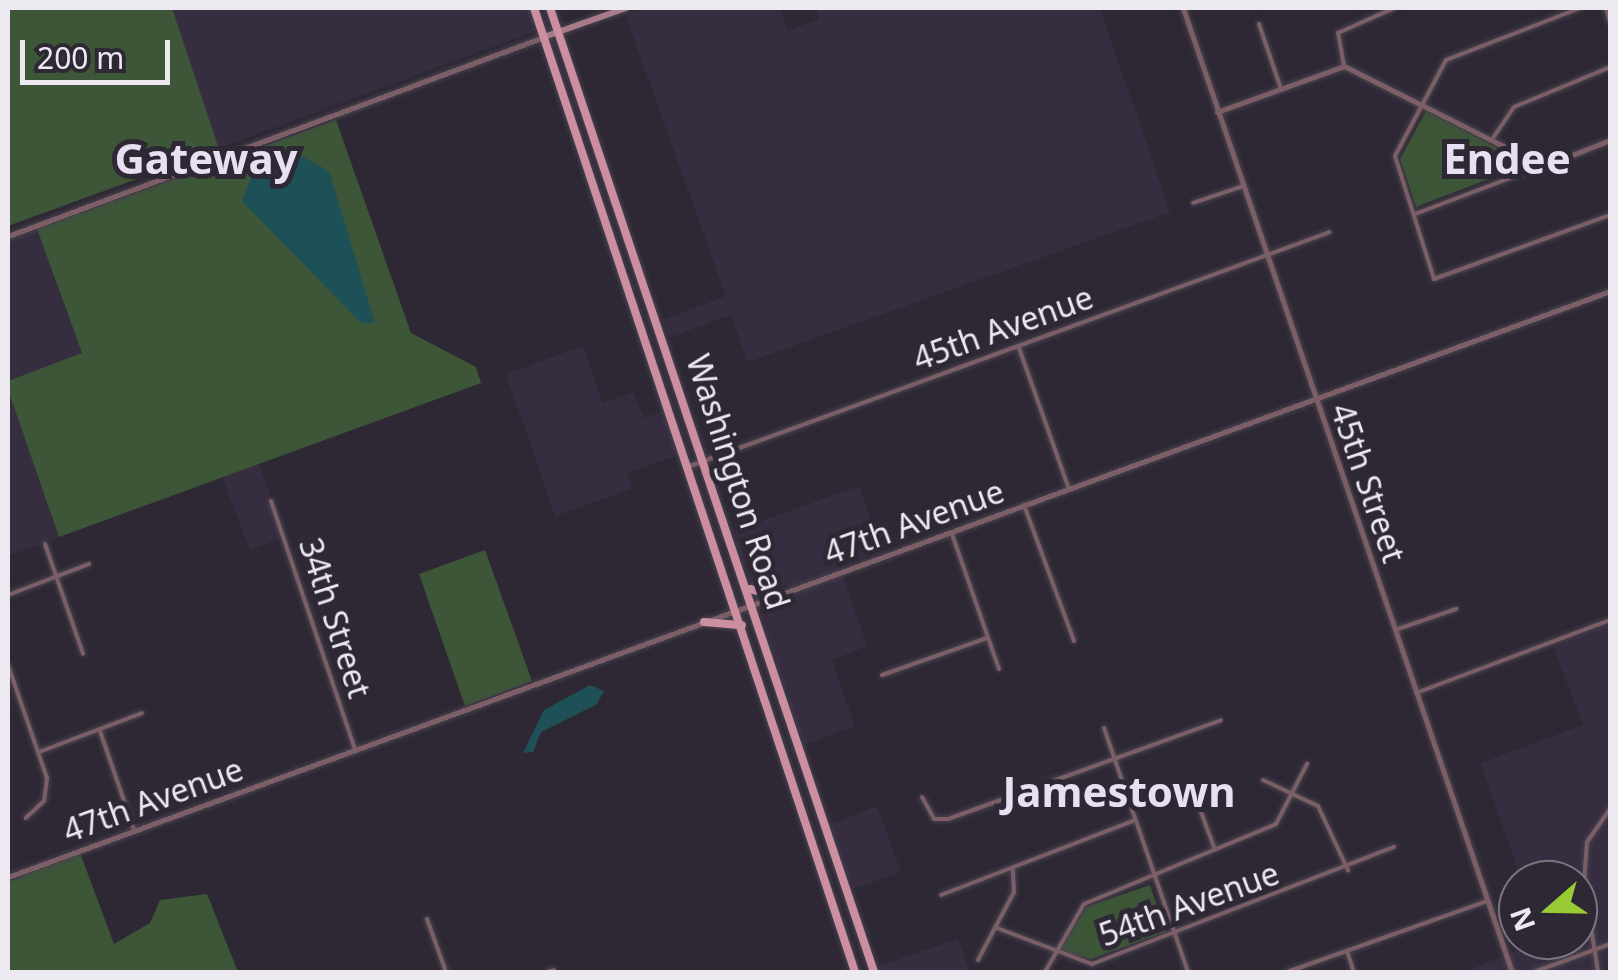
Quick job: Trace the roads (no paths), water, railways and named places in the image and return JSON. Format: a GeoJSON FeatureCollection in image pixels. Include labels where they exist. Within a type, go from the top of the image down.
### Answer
{"type":"FeatureCollection","features":[{"type":"Feature","properties":{"kind":"main road","name":"Washington Road"},"geometry":{"type":"LineString","coordinates":[[534,8],[738,610],[855,972]]}},
{"type":"Feature","properties":{"kind":"main road","name":"Washington Road"},"geometry":{"type":"LineString","coordinates":[[550,8],[874,972]]}},
{"type":"Feature","properties":{"kind":"main road"},"geometry":{"type":"LineString","coordinates":[[544,37],[626,8]]}},
{"type":"Feature","properties":{"kind":"main road"},"geometry":{"type":"LineString","coordinates":[[746,585],[778,596]]}},
{"type":"Feature","properties":{"kind":"main road"},"geometry":{"type":"LineString","coordinates":[[704,622],[733,619],[744,629]]}},
{"type":"Feature","properties":{"kind":"main road"},"geometry":{"type":"LineString","coordinates":[[831,898],[848,892]]}},
{"type":"Feature","properties":{"kind":"street","name":"45th Street"},"geometry":{"type":"LineString","coordinates":[[1182,8],[1512,972]]}},
{"type":"Feature","properties":{"kind":"street"},"geometry":{"type":"LineString","coordinates":[[1344,66],[1338,33],[1394,8]]}},
{"type":"Feature","properties":{"kind":"street"},"geometry":{"type":"LineString","coordinates":[[1580,8],[1446,60],[1395,156],[1434,279],[1610,214]]}},
{"type":"Feature","properties":{"kind":"street"},"geometry":{"type":"LineString","coordinates":[[1606,8],[1610,22]]}},
{"type":"Feature","properties":{"kind":"street"},"geometry":{"type":"LineString","coordinates":[[1259,24],[1281,89]]}},
{"type":"Feature","properties":{"kind":"street"},"geometry":{"type":"LineString","coordinates":[[8,236],[544,37]]}},
{"type":"Feature","properties":{"kind":"street"},"geometry":{"type":"LineString","coordinates":[[1217,112],[1344,66],[1422,100],[1529,160],[1557,160]]}},
{"type":"Feature","properties":{"kind":"street"},"geometry":{"type":"LineString","coordinates":[[1493,138],[1514,106],[1610,67]]}},
{"type":"Feature","properties":{"kind":"street"},"geometry":{"type":"LineString","coordinates":[[1414,214],[1610,140]]}},
{"type":"Feature","properties":{"kind":"street"},"geometry":{"type":"LineString","coordinates":[[1193,204],[1243,186]]}},
{"type":"Feature","properties":{"kind":"street","name":"45th Avenue"},"geometry":{"type":"LineString","coordinates":[[690,466],[1330,232]]}},
{"type":"Feature","properties":{"kind":"street","name":"47th Avenue"},"geometry":{"type":"LineString","coordinates":[[8,877],[1610,291]]}},
{"type":"Feature","properties":{"kind":"street"},"geometry":{"type":"LineString","coordinates":[[1019,348],[1069,488]]}},
{"type":"Feature","properties":{"kind":"street","name":"34th Street"},"geometry":{"type":"LineString","coordinates":[[271,501],[355,750]]}},
{"type":"Feature","properties":{"kind":"street"},"geometry":{"type":"LineString","coordinates":[[1024,506],[1074,641]]}},
{"type":"Feature","properties":{"kind":"street"},"geometry":{"type":"LineString","coordinates":[[952,534],[999,670]]}},
{"type":"Feature","properties":{"kind":"street"},"geometry":{"type":"LineString","coordinates":[[45,544],[83,654]]}},
{"type":"Feature","properties":{"kind":"street"},"geometry":{"type":"LineString","coordinates":[[8,596],[89,564]]}},
{"type":"Feature","properties":{"kind":"street"},"geometry":{"type":"LineString","coordinates":[[1395,630],[1456,609]]}},
{"type":"Feature","properties":{"kind":"street"},"geometry":{"type":"LineString","coordinates":[[1416,693],[1610,620]]}},
{"type":"Feature","properties":{"kind":"street"},"geometry":{"type":"LineString","coordinates":[[882,676],[987,638]]}},
{"type":"Feature","properties":{"kind":"street"},"geometry":{"type":"LineString","coordinates":[[8,665],[39,752],[47,788],[26,818]]}},
{"type":"Feature","properties":{"kind":"street"},"geometry":{"type":"LineString","coordinates":[[39,752],[142,714]]}},
{"type":"Feature","properties":{"kind":"street"},"geometry":{"type":"LineString","coordinates":[[922,797],[934,819],[948,818],[1220,720]]}},
{"type":"Feature","properties":{"kind":"street"},"geometry":{"type":"LineString","coordinates":[[1104,728],[1188,972]]}},
{"type":"Feature","properties":{"kind":"street"},"geometry":{"type":"LineString","coordinates":[[100,730],[134,830]]}},
{"type":"Feature","properties":{"kind":"street"},"geometry":{"type":"LineString","coordinates":[[1044,972],[1084,904],[1155,878],[1214,847],[1276,824],[1307,764]]}},
{"type":"Feature","properties":{"kind":"street"},"geometry":{"type":"LineString","coordinates":[[1263,780],[1294,794],[1332,826],[1348,870]]}},
{"type":"Feature","properties":{"kind":"street"},"geometry":{"type":"LineString","coordinates":[[1198,804],[1214,847]]}},
{"type":"Feature","properties":{"kind":"street"},"geometry":{"type":"LineString","coordinates":[[1588,860],[1588,842],[1610,809]]}},
{"type":"Feature","properties":{"kind":"street"},"geometry":{"type":"LineString","coordinates":[[941,896],[1135,820]]}},
{"type":"Feature","properties":{"kind":"street","name":"54th Avenue"},"geometry":{"type":"LineString","coordinates":[[997,928],[1054,953],[1092,964],[1348,870],[1394,847]]}},
{"type":"Feature","properties":{"kind":"street"},"geometry":{"type":"LineString","coordinates":[[978,960],[1014,892],[1012,868]]}},
{"type":"Feature","properties":{"kind":"street"},"geometry":{"type":"LineString","coordinates":[[1287,972],[1488,900]]}},
{"type":"Feature","properties":{"kind":"street"},"geometry":{"type":"LineString","coordinates":[[427,919],[446,972]]}},
{"type":"Feature","properties":{"kind":"street"},"geometry":{"type":"LineString","coordinates":[[1347,951],[1354,972]]}},
{"type":"Feature","properties":{"kind":"street"},"geometry":{"type":"LineString","coordinates":[[1534,972],[1568,960]]}},
{"type":"Feature","properties":{"kind":"district","name":"Gateway"},"geometry":{"type":"Point","coordinates":[206,158]}},
{"type":"Feature","properties":{"kind":"district","name":"Endee"},"geometry":{"type":"Point","coordinates":[1507,158]}},
{"type":"Feature","properties":{"kind":"district","name":"Jamestown"},"geometry":{"type":"Point","coordinates":[1119,791]}}]}
